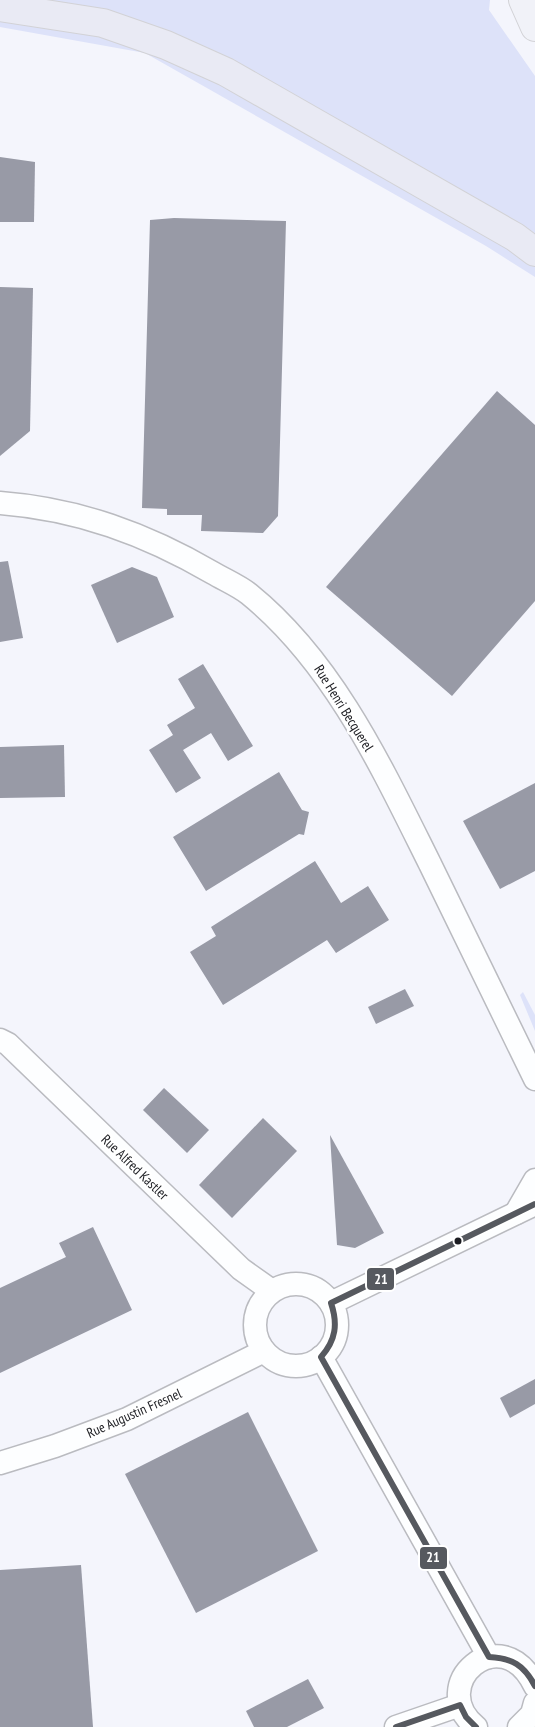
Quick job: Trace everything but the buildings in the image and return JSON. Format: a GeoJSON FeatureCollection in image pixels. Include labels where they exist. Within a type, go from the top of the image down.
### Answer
{"type":"FeatureCollection","features":[{"type":"Feature","properties":{"kind":"highway"},"geometry":{"type":"LineString","coordinates":[[0,7],[103,23],[166,45],[209,65],[515,237],[535,252]]}},
{"type":"Feature","properties":{"kind":"main road"},"geometry":{"type":"LineString","coordinates":[[523,0],[535,27]]}},
{"type":"Feature","properties":{"kind":"street","name":"Rue Henri Becquerel"},"geometry":{"type":"LineString","coordinates":[[0,503],[29,505],[108,523],[183,556],[248,594],[304,648],[350,714],[393,791],[535,1079]]}},
{"type":"Feature","properties":{"kind":"street","name":"Rue Alfred Kastler"},"geometry":{"type":"LineString","coordinates":[[0,1040],[16,1051],[241,1269],[272,1291]]}},
{"type":"Feature","properties":{"kind":"street"},"geometry":{"type":"LineString","coordinates":[[331,1304],[526,1209],[535,1180]]}},
{"type":"Feature","properties":{"kind":"street"},"geometry":{"type":"LineString","coordinates":[[287,1284],[304,1284],[320,1291],[331,1304],[336,1317],[336,1332],[331,1346],[321,1357],[307,1364],[291,1365],[276,1361],[264,1351],[257,1339],[255,1319],[262,1301],[272,1291],[287,1284]]}},
{"type":"Feature","properties":{"kind":"street","name":"Rue Augustin Fresnel"},"geometry":{"type":"LineString","coordinates":[[0,1463],[56,1446],[127,1419],[264,1351]]}},
{"type":"Feature","properties":{"kind":"street"},"geometry":{"type":"LineString","coordinates":[[321,1357],[489,1657]]}},
{"type":"Feature","properties":{"kind":"street"},"geometry":{"type":"LineString","coordinates":[[476,1727],[466,1717],[460,1705],[460,1683],[467,1671],[477,1662],[489,1657],[504,1657],[517,1661],[532,1674]]}},
{"type":"Feature","properties":{"kind":"street"},"geometry":{"type":"LineString","coordinates":[[396,1727],[460,1705]]}},
{"type":"Feature","properties":{"kind":"shaded area"},"geometry":{"type":"Polygon","coordinates":[[[7,0],[490,0],[489,10],[535,76],[535,241],[240,70],[7,0]]]}},
{"type":"Feature","properties":{"kind":"shaded area"},"geometry":{"type":"Polygon","coordinates":[[[0,21],[97,29],[162,51],[535,261],[535,277],[486,246],[145,53],[0,27],[0,21]]]}},
{"type":"Feature","properties":{"kind":"shaded area"},"geometry":{"type":"Polygon","coordinates":[[[523,992],[535,1015],[535,1031],[520,995],[523,992]]]}},
{"type":"Feature","properties":{"kind":"transit line","name":"21"},"geometry":{"type":"LineString","coordinates":[[535,1204],[331,1303],[335,1325],[333,1338],[321,1357],[489,1657],[504,1659],[516,1664],[522,1668],[535,1686]]}},
{"type":"Feature","properties":{"kind":"transit line","name":"21"},"geometry":{"type":"LineString","coordinates":[[396,1727],[460,1705],[466,1717],[476,1727]]}}]}
